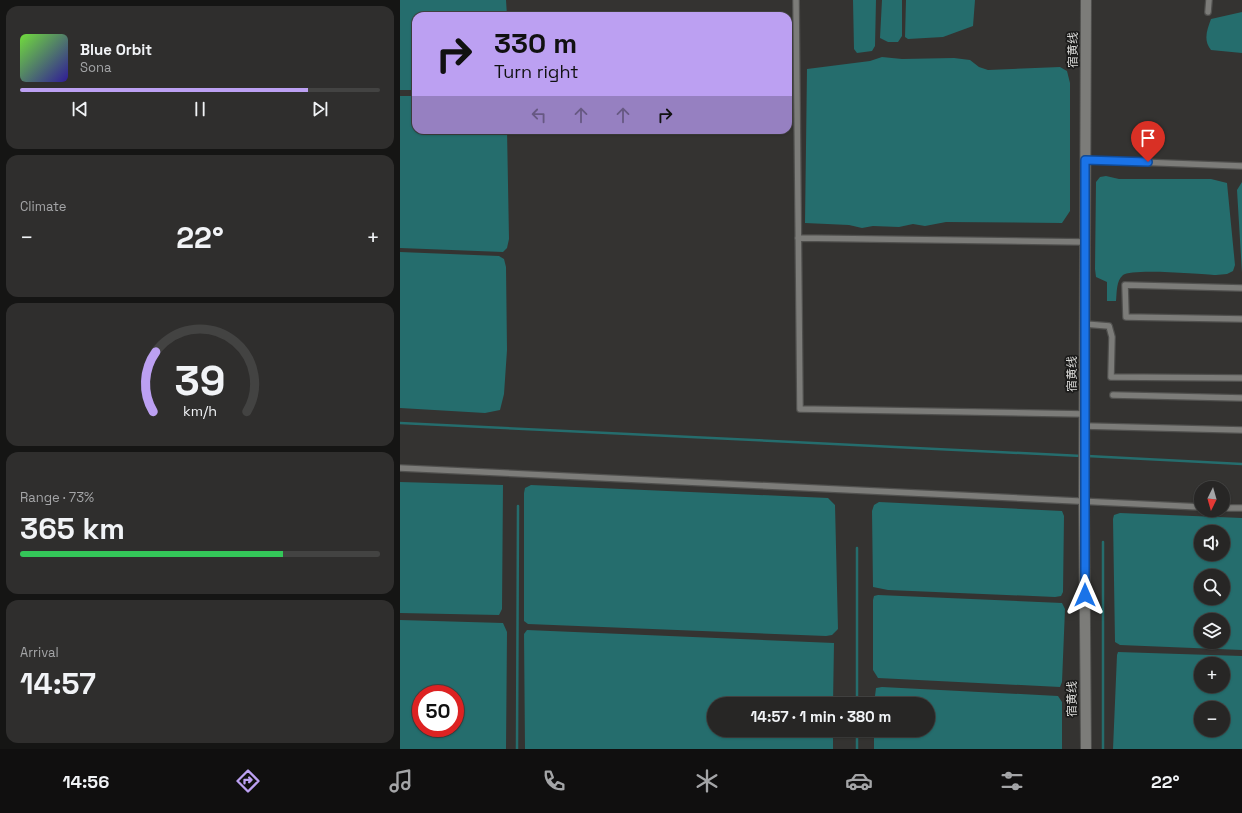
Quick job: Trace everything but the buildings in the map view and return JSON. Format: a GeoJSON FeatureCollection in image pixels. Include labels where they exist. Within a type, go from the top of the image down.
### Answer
{"type":"FeatureCollection","features":[{"type":"Feature","properties":{"kind":"main road","name":"宿黄线"},"geometry":{"type":"LineString","coordinates":[[1086,0],[1084,414],[1086,749]]}},
{"type":"Feature","properties":{"kind":"lane"},"geometry":{"type":"LineString","coordinates":[[796,0],[800,409],[1084,414]]}},
{"type":"Feature","properties":{"kind":"lane"},"geometry":{"type":"LineString","coordinates":[[1208,0],[1208,12]]}},
{"type":"Feature","properties":{"kind":"lane"},"geometry":{"type":"LineString","coordinates":[[1085,160],[1242,166]]}},
{"type":"Feature","properties":{"kind":"lane"},"geometry":{"type":"LineString","coordinates":[[798,238],[1085,242]]}},
{"type":"Feature","properties":{"kind":"lane"},"geometry":{"type":"LineString","coordinates":[[1242,288],[1125,285],[1126,317],[1242,319]]}},
{"type":"Feature","properties":{"kind":"lane"},"geometry":{"type":"LineString","coordinates":[[1085,324],[1109,326],[1112,337],[1111,377],[1242,378]]}},
{"type":"Feature","properties":{"kind":"lane"},"geometry":{"type":"LineString","coordinates":[[1113,395],[1242,398]]}},
{"type":"Feature","properties":{"kind":"lane"},"geometry":{"type":"LineString","coordinates":[[1084,431],[1242,430]]}},
{"type":"Feature","properties":{"kind":"lane"},"geometry":{"type":"LineString","coordinates":[[400,468],[1194,507]]}},
{"type":"Feature","properties":{"kind":"lane"},"geometry":{"type":"LineString","coordinates":[[1230,508],[1242,508]]}},
{"type":"Feature","properties":{"kind":"water"},"geometry":{"type":"Polygon","coordinates":[[[400,0],[506,0],[507,12],[412,12],[412,90],[400,90],[400,0]]]}},
{"type":"Feature","properties":{"kind":"water"},"geometry":{"type":"Polygon","coordinates":[[[853,0],[876,0],[875,46],[872,51],[857,53],[854,49],[853,0]]]}},
{"type":"Feature","properties":{"kind":"water"},"geometry":{"type":"Polygon","coordinates":[[[882,0],[902,0],[902,36],[898,42],[888,42],[880,38],[882,0]]]}},
{"type":"Feature","properties":{"kind":"water"},"geometry":{"type":"Polygon","coordinates":[[[906,0],[975,0],[973,26],[943,37],[908,39],[905,37],[906,0]]]}},
{"type":"Feature","properties":{"kind":"water"},"geometry":{"type":"Polygon","coordinates":[[[1242,12],[1242,53],[1211,50],[1206,39],[1211,19],[1242,12]]]}},
{"type":"Feature","properties":{"kind":"water"},"geometry":{"type":"Polygon","coordinates":[[[882,57],[902,59],[954,58],[970,60],[979,67],[988,70],[1060,67],[1067,71],[1070,83],[1070,211],[1062,223],[946,222],[925,226],[913,224],[899,227],[873,226],[862,228],[849,225],[805,223],[807,69],[870,61],[882,57]]]}},
{"type":"Feature","properties":{"kind":"water"},"geometry":{"type":"Polygon","coordinates":[[[400,96],[412,96],[412,134],[507,134],[509,239],[507,248],[503,252],[400,248],[400,96]]]}},
{"type":"Feature","properties":{"kind":"water"},"geometry":{"type":"Polygon","coordinates":[[[1106,176],[1119,179],[1211,179],[1227,183],[1235,265],[1233,271],[1227,274],[1216,275],[1167,272],[1129,273],[1123,275],[1119,280],[1116,301],[1107,301],[1107,282],[1096,277],[1095,269],[1096,182],[1100,177],[1106,176]]]}},
{"type":"Feature","properties":{"kind":"water"},"geometry":{"type":"Polygon","coordinates":[[[1242,182],[1242,273],[1237,190],[1242,182]]]}},
{"type":"Feature","properties":{"kind":"water"},"geometry":{"type":"Polygon","coordinates":[[[400,252],[499,256],[504,259],[506,267],[507,350],[504,394],[500,410],[485,413],[400,408],[400,252]]]}},
{"type":"Feature","properties":{"kind":"water"},"geometry":{"type":"Polygon","coordinates":[[[400,482],[503,485],[502,609],[499,615],[400,613],[400,482]]]}},
{"type":"Feature","properties":{"kind":"water"},"geometry":{"type":"Polygon","coordinates":[[[531,485],[828,498],[835,505],[838,629],[832,635],[826,636],[528,624],[524,621],[524,493],[525,488],[531,485]]]}},
{"type":"Feature","properties":{"kind":"water"},"geometry":{"type":"Polygon","coordinates":[[[879,502],[1062,511],[1064,516],[1063,592],[1061,596],[1055,597],[888,590],[873,587],[872,511],[874,505],[879,502]]]}},
{"type":"Feature","properties":{"kind":"water"},"geometry":{"type":"Polygon","coordinates":[[[1120,513],[1242,518],[1242,650],[1218,649],[1230,649],[1230,613],[1194,613],[1194,648],[1120,645],[1115,642],[1114,515],[1120,513]]]}},
{"type":"Feature","properties":{"kind":"water"},"geometry":{"type":"Polygon","coordinates":[[[874,596],[1062,603],[1065,609],[1062,682],[1060,687],[878,678],[873,670],[873,600],[874,596]]]}},
{"type":"Feature","properties":{"kind":"water"},"geometry":{"type":"Polygon","coordinates":[[[400,620],[503,623],[507,632],[506,749],[400,749],[400,620]]]}},
{"type":"Feature","properties":{"kind":"water"},"geometry":{"type":"Polygon","coordinates":[[[527,630],[834,643],[833,697],[707,697],[707,737],[833,737],[833,749],[525,749],[524,634],[527,630]]]}},
{"type":"Feature","properties":{"kind":"water"},"geometry":{"type":"Polygon","coordinates":[[[1118,652],[1242,656],[1242,749],[1113,749],[1118,652]]]}},
{"type":"Feature","properties":{"kind":"water"},"geometry":{"type":"Polygon","coordinates":[[[882,687],[1058,696],[1062,702],[1062,749],[874,749],[874,737],[935,737],[935,697],[875,697],[876,688],[882,687]]]}},
{"type":"Feature","properties":{"kind":"waterway"},"geometry":{"type":"LineString","coordinates":[[400,423],[1082,456]]}},
{"type":"Feature","properties":{"kind":"waterway"},"geometry":{"type":"LineString","coordinates":[[1087,456],[1242,464]]}},
{"type":"Feature","properties":{"kind":"waterway"},"geometry":{"type":"LineString","coordinates":[[517,749],[518,506]]}},
{"type":"Feature","properties":{"kind":"waterway"},"geometry":{"type":"LineString","coordinates":[[1103,542],[1103,749]]}},
{"type":"Feature","properties":{"kind":"waterway"},"geometry":{"type":"LineString","coordinates":[[857,548],[857,697]]}},
{"type":"Feature","properties":{"kind":"waterway"},"geometry":{"type":"LineString","coordinates":[[857,737],[857,749]]}},
{"type":"Feature","properties":{"kind":"route"},"geometry":{"type":"LineString","coordinates":[[1085,595],[1085,160],[1148,162]]}}]}
